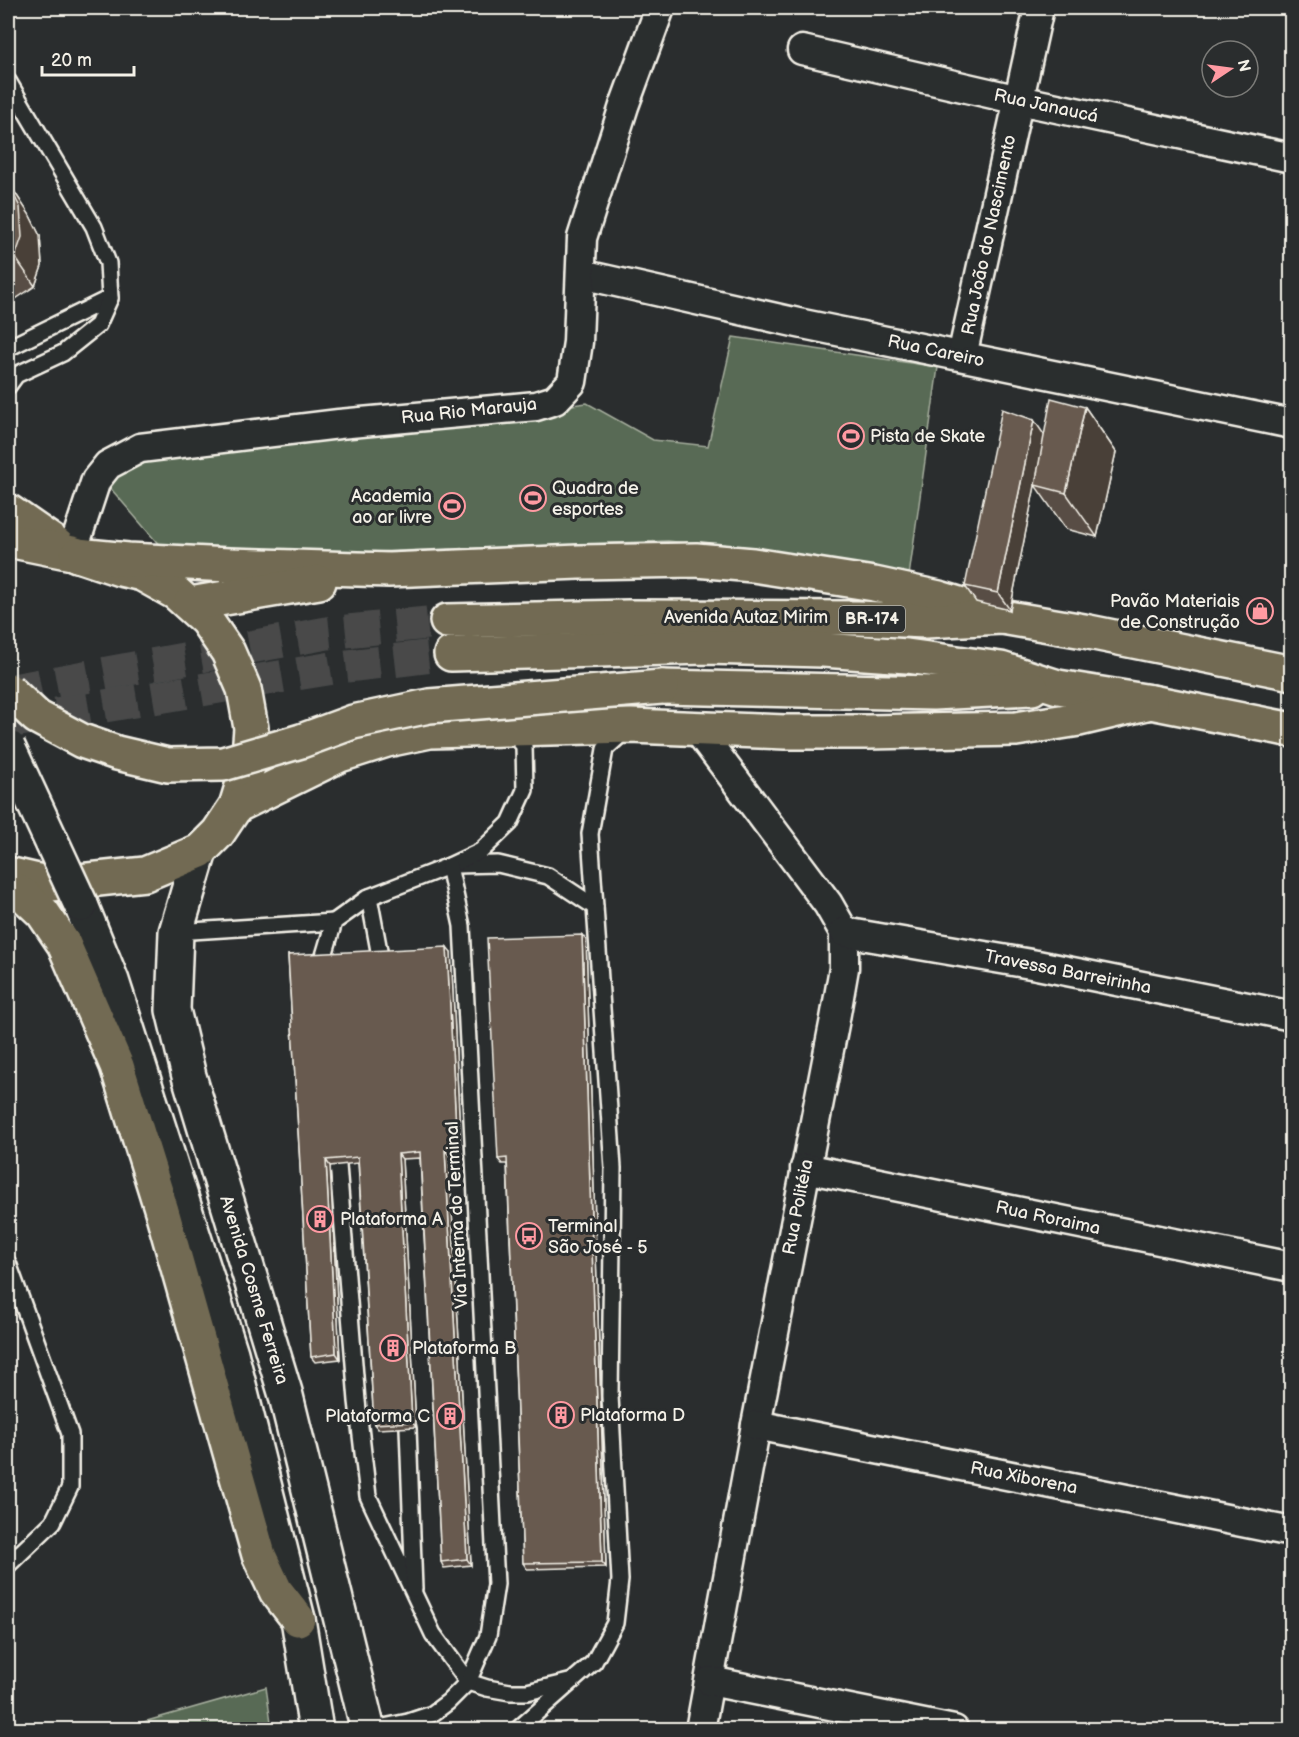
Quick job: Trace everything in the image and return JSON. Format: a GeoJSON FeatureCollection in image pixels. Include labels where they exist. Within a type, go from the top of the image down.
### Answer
{"type":"FeatureCollection","features":[{"type":"Feature","properties":{"kind":"main road"},"geometry":{"type":"LineString","coordinates":[[8,511],[72,553],[142,574],[176,593],[190,604],[206,620],[228,652],[244,689],[250,728],[248,767],[236,806],[218,832],[200,851],[145,874],[51,884],[8,873]]}},
{"type":"Feature","properties":{"kind":"main road"},"geometry":{"type":"LineString","coordinates":[[8,540],[72,553],[128,560],[388,570],[696,560],[753,565],[874,584],[939,598],[1002,617]]}},
{"type":"Feature","properties":{"kind":"main road"},"geometry":{"type":"LineString","coordinates":[[190,604],[388,570]]}},
{"type":"Feature","properties":{"kind":"main road","name":"Avenida Autaz Mirim"},"geometry":{"type":"LineString","coordinates":[[447,621],[652,617],[858,618],[925,621],[1002,617],[1292,673]]}},
{"type":"Feature","properties":{"kind":"main road","name":"Avenida Autaz Mirim"},"geometry":{"type":"LineString","coordinates":[[451,654],[706,647],[823,650],[908,656],[1002,669],[1058,687],[1151,702],[1292,730]]}},
{"type":"Feature","properties":{"kind":"main road"},"geometry":{"type":"LineString","coordinates":[[8,690],[37,717],[82,741],[117,753],[168,765],[223,764],[301,741],[353,722],[429,706],[662,687],[933,693],[1058,687]]}},
{"type":"Feature","properties":{"kind":"main road"},"geometry":{"type":"LineString","coordinates":[[236,806],[340,755],[387,740],[430,731],[631,726],[844,732],[1016,729],[1079,719],[1151,702]]}},
{"type":"Feature","properties":{"kind":"main road"},"geometry":{"type":"LineString","coordinates":[[8,747],[81,905],[112,981],[231,1353],[298,1619],[316,1730]]}},
{"type":"Feature","properties":{"kind":"main road","name":"Avenida Cosme Ferreira"},"geometry":{"type":"LineString","coordinates":[[200,851],[176,932],[174,1010],[189,1076],[285,1392],[368,1730]]}},
{"type":"Feature","properties":{"kind":"main road"},"geometry":{"type":"LineString","coordinates":[[8,886],[25,896],[43,914],[64,944],[117,1066],[162,1211],[259,1555],[276,1591],[298,1619]]}},
{"type":"Feature","properties":{"kind":"street","name":"Rua Rio Marauja"},"geometry":{"type":"LineString","coordinates":[[72,553],[96,480],[108,465],[140,448],[339,424],[536,406],[555,400],[572,382],[578,342],[582,238],[624,106],[660,8]]}},
{"type":"Feature","properties":{"kind":"street","name":"Rua João do Nascimento"},"geometry":{"type":"LineString","coordinates":[[962,356],[1039,8]]}},
{"type":"Feature","properties":{"kind":"street","name":"Rua Janaucá"},"geometry":{"type":"LineString","coordinates":[[802,50],[1019,100],[1292,158]]}},
{"type":"Feature","properties":{"kind":"street","name":"Rua Careiro"},"geometry":{"type":"LineString","coordinates":[[581,274],[798,323],[1292,424]]}},
{"type":"Feature","properties":{"kind":"street","name":"Rua Politéia"},"geometry":{"type":"LineString","coordinates":[[697,729],[828,903],[844,932],[844,968],[700,1730]]}},
{"type":"Feature","properties":{"kind":"street","name":"Travessa Barreirinha"},"geometry":{"type":"LineString","coordinates":[[844,932],[1038,965],[1292,1016]]}},
{"type":"Feature","properties":{"kind":"street","name":"Rua Roraima"},"geometry":{"type":"LineString","coordinates":[[805,1168],[1292,1267]]}},
{"type":"Feature","properties":{"kind":"street","name":"Rua Xiborena"},"geometry":{"type":"LineString","coordinates":[[756,1425],[1292,1532]]}},
{"type":"Feature","properties":{"kind":"street"},"geometry":{"type":"LineString","coordinates":[[710,1681],[954,1730]]}},
{"type":"Feature","properties":{"kind":"lane"},"geometry":{"type":"LineString","coordinates":[[8,81],[94,227],[108,263],[110,298],[98,325],[63,353],[16,375],[8,386]]}},
{"type":"Feature","properties":{"kind":"lane"},"geometry":{"type":"LineString","coordinates":[[8,348],[110,298]]}},
{"type":"Feature","properties":{"kind":"lane"},"geometry":{"type":"LineString","coordinates":[[517,1730],[594,1662],[615,1623],[620,1580],[610,1396],[613,1168],[590,834],[605,749],[631,726]]}},
{"type":"Feature","properties":{"kind":"lane"},"geometry":{"type":"LineString","coordinates":[[176,932],[334,922],[369,897],[449,866],[481,850],[510,822],[525,790],[524,746],[510,729]]}},
{"type":"Feature","properties":{"kind":"lane"},"geometry":{"type":"LineString","coordinates":[[449,866],[498,864],[548,876],[594,907]]}},
{"type":"Feature","properties":{"kind":"lane","name":"Via Interna do Terminal"},"geometry":{"type":"LineString","coordinates":[[449,866],[462,926],[496,1584],[488,1636],[468,1682]]}},
{"type":"Feature","properties":{"kind":"lane"},"geometry":{"type":"LineString","coordinates":[[369,897],[380,956]]}},
{"type":"Feature","properties":{"kind":"lane"},"geometry":{"type":"LineString","coordinates":[[323,959],[334,922]]}},
{"type":"Feature","properties":{"kind":"lane"},"geometry":{"type":"LineString","coordinates":[[338,1165],[357,1401],[368,1496],[433,1634],[468,1682],[510,1692],[526,1692],[574,1680]]}},
{"type":"Feature","properties":{"kind":"lane"},"geometry":{"type":"LineString","coordinates":[[8,1263],[70,1434],[70,1487],[53,1522],[8,1565]]}},
{"type":"Feature","properties":{"kind":"lane"},"geometry":{"type":"LineString","coordinates":[[408,1428],[414,1595]]}},
{"type":"Feature","properties":{"kind":"lane"},"geometry":{"type":"LineString","coordinates":[[368,1730],[408,1722],[432,1714],[468,1682]]}},
{"type":"Feature","properties":{"kind":"green space"},"geometry":{"type":"Polygon","coordinates":[[[733,337],[938,367],[909,576],[768,552],[668,541],[237,557],[161,547],[93,468],[587,403],[653,440],[708,446],[733,337]]]}},
{"type":"Feature","properties":{"kind":"green space"},"geometry":{"type":"Polygon","coordinates":[[[266,1687],[272,1729],[119,1729],[266,1687]]]}},
{"type":"Feature","properties":{"kind":"building"},"geometry":{"type":"Polygon","coordinates":[[[8,184],[20,207],[22,237],[15,257],[8,262],[8,184]]]}},
{"type":"Feature","properties":{"kind":"building"},"geometry":{"type":"Polygon","coordinates":[[[1051,398],[1085,407],[1066,493],[1035,485],[1051,398]]]}},
{"type":"Feature","properties":{"kind":"building"},"geometry":{"type":"Polygon","coordinates":[[[1002,409],[1034,420],[998,593],[965,586],[1002,409]]]}},
{"type":"Feature","properties":{"kind":"building"},"geometry":{"type":"Polygon","coordinates":[[[582,935],[602,1562],[523,1563],[507,1158],[498,1159],[487,938],[582,935]]]}},
{"type":"Feature","properties":{"kind":"building"},"geometry":{"type":"Polygon","coordinates":[[[447,947],[457,1149],[445,1150],[467,1559],[441,1562],[420,1152],[398,1154],[412,1422],[374,1424],[358,1157],[326,1160],[336,1353],[311,1357],[288,955],[447,947]]]}},
{"type":"Feature","properties":{"kind":"tunnel"},"geometry":{"type":"LineString","coordinates":[[8,691],[327,633],[447,621]]}},
{"type":"Feature","properties":{"kind":"tunnel"},"geometry":{"type":"LineString","coordinates":[[8,722],[339,667],[451,654]]}},
{"type":"Feature","properties":{"kind":"place","name":"Pista de Skate"},"geometry":{"type":"Point","coordinates":[851,436]}},
{"type":"Feature","properties":{"kind":"place","name":"Quadra de esportes"},"geometry":{"type":"Point","coordinates":[533,498]}},
{"type":"Feature","properties":{"kind":"place","name":"Academia ao ar livre"},"geometry":{"type":"Point","coordinates":[452,506]}},
{"type":"Feature","properties":{"kind":"place","name":"Pavão Materiais de Construção"},"geometry":{"type":"Point","coordinates":[1260,611]}},
{"type":"Feature","properties":{"kind":"place","name":"Plataforma A"},"geometry":{"type":"Point","coordinates":[320,1219]}},
{"type":"Feature","properties":{"kind":"place","name":"Terminal São José - 5"},"geometry":{"type":"Point","coordinates":[529,1236]}},
{"type":"Feature","properties":{"kind":"place","name":"Plataforma B"},"geometry":{"type":"Point","coordinates":[393,1348]}},
{"type":"Feature","properties":{"kind":"place","name":"Plataforma D"},"geometry":{"type":"Point","coordinates":[561,1415]}},
{"type":"Feature","properties":{"kind":"place","name":"Plataforma C"},"geometry":{"type":"Point","coordinates":[450,1416]}}]}
